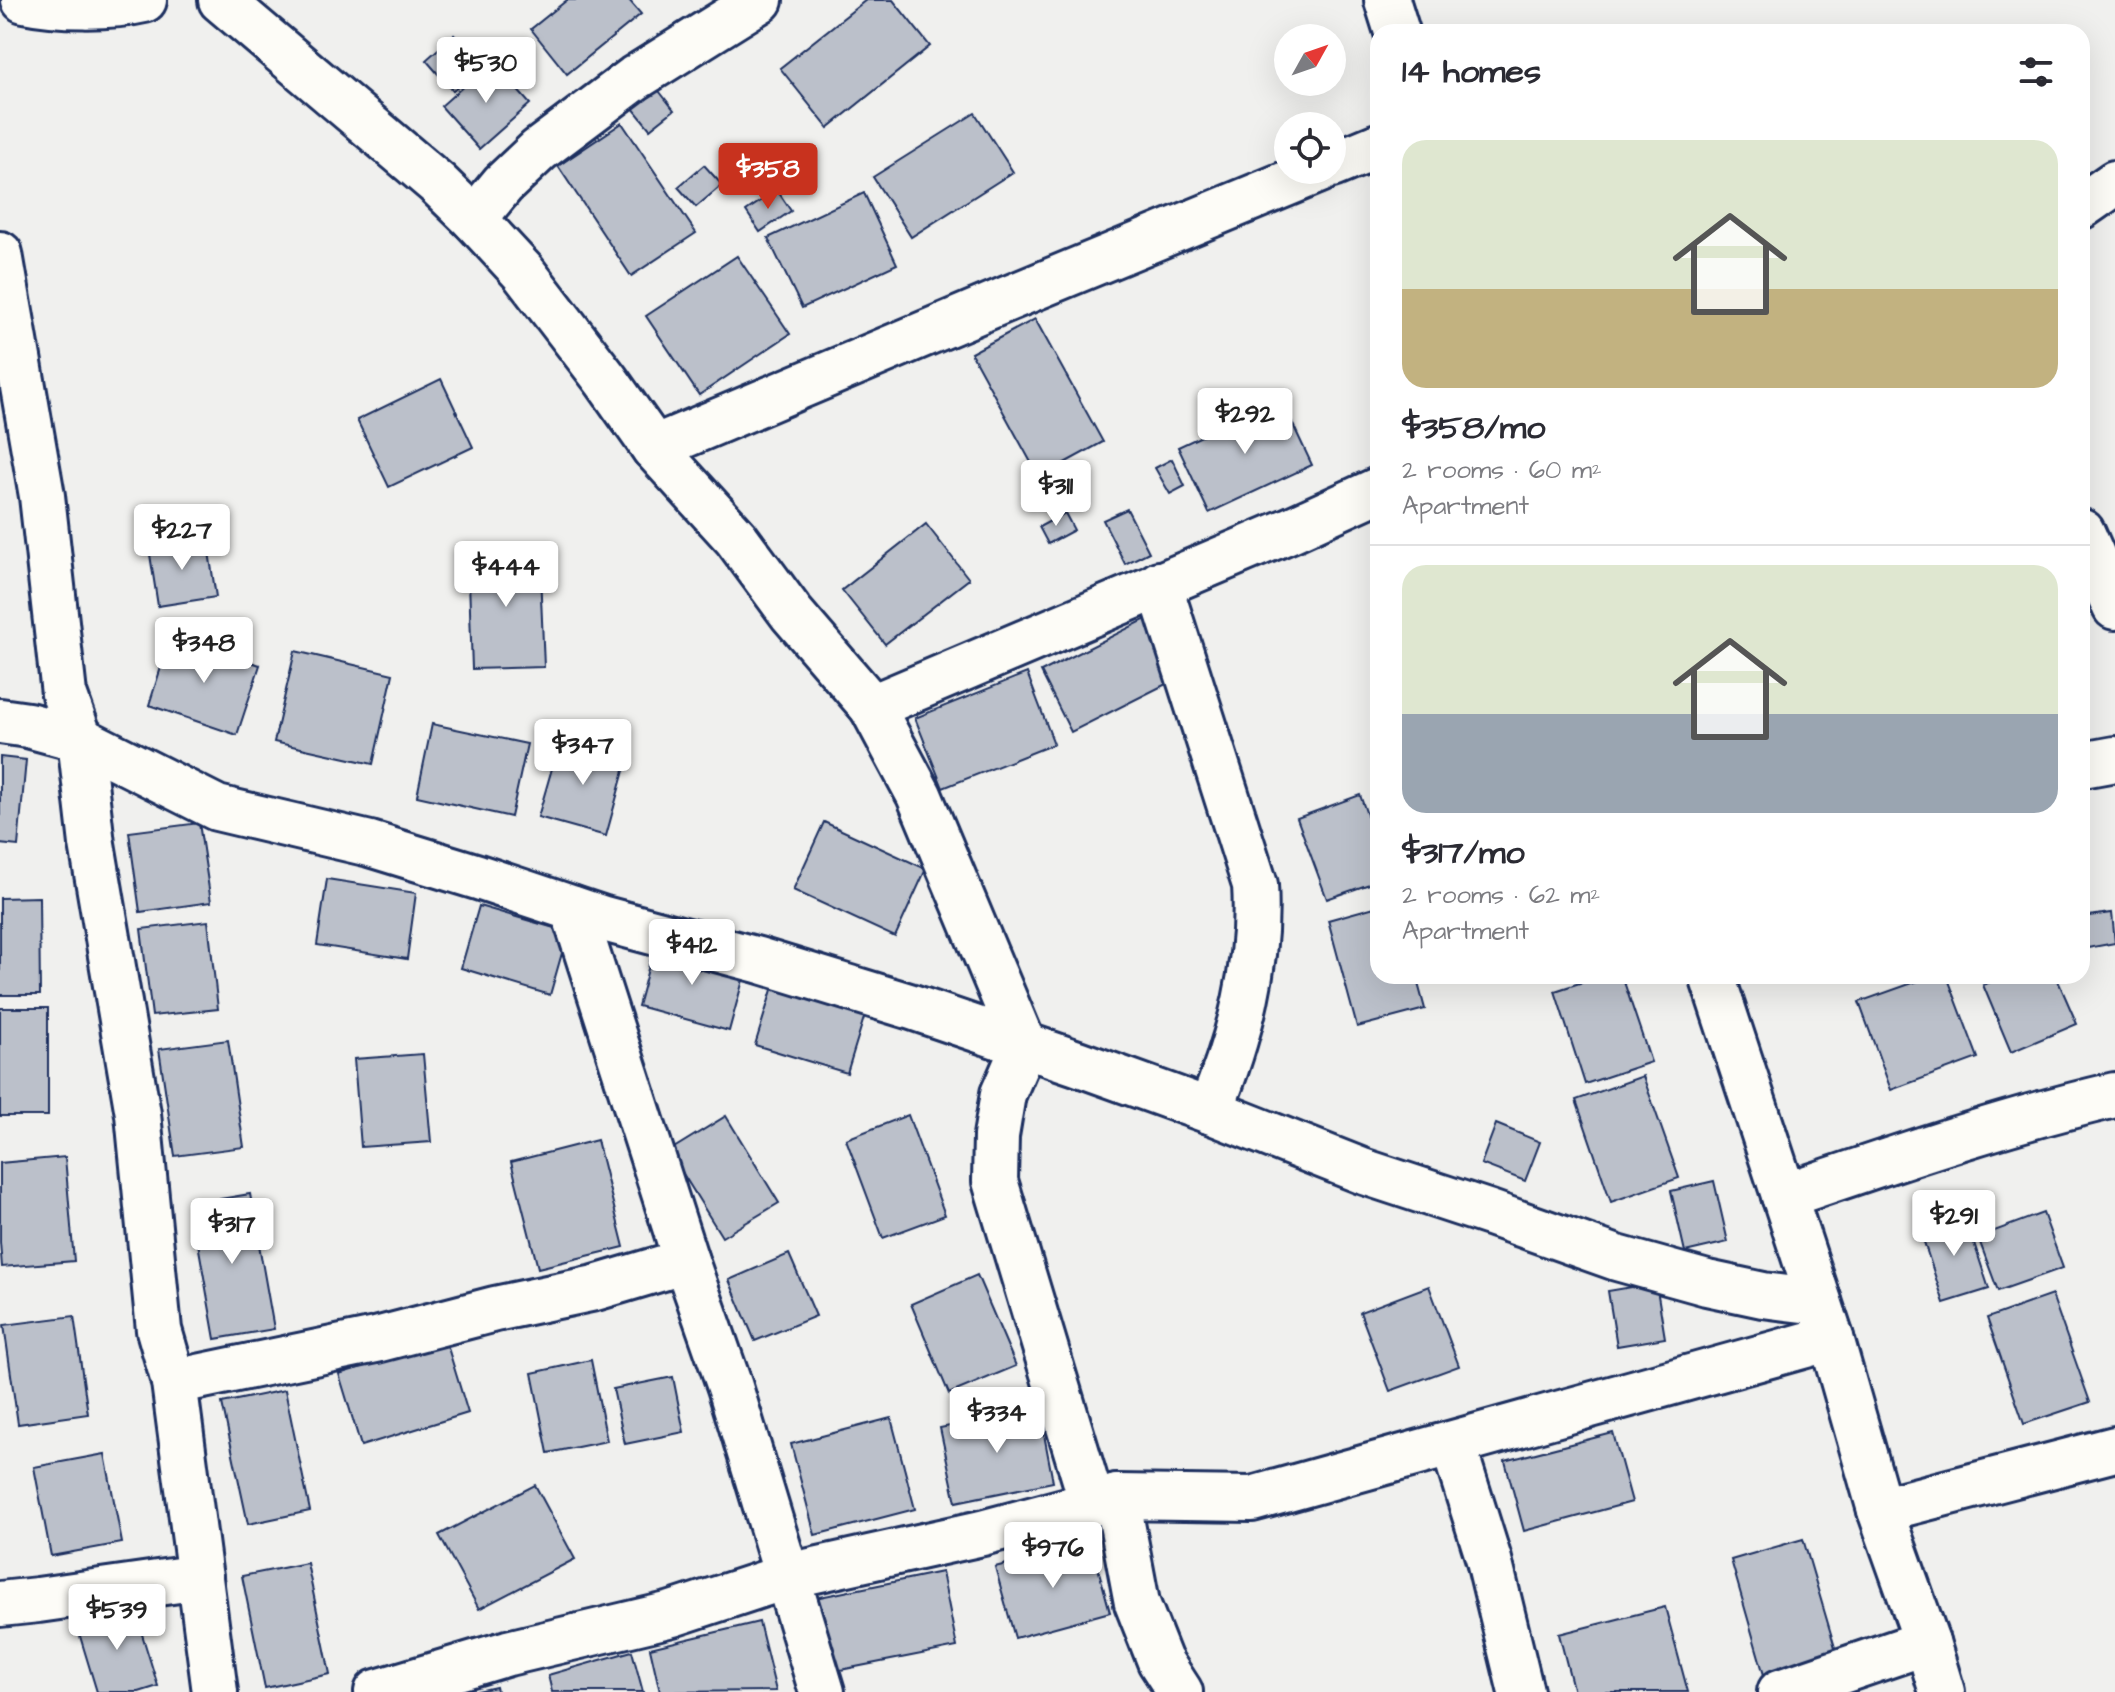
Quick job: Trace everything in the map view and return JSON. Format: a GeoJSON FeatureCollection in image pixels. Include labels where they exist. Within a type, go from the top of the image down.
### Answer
{"type":"FeatureCollection","features":[{"type":"Feature","properties":{"kind":"street"},"geometry":{"type":"LineString","coordinates":[[24,0],[45,5],[127,4],[144,0]]}},
{"type":"Feature","properties":{"kind":"street"},"geometry":{"type":"LineString","coordinates":[[221,0],[437,183],[523,272],[654,448],[736,538],[792,614],[872,707],[919,795],[1024,1046],[1003,1094],[996,1136],[995,1181],[1105,1500],[1137,1603],[1160,1661],[1180,1692]]}},
{"type":"Feature","properties":{"kind":"street"},"geometry":{"type":"LineString","coordinates":[[474,219],[503,184],[551,141],[635,78],[760,0]]}},
{"type":"Feature","properties":{"kind":"street"},"geometry":{"type":"LineString","coordinates":[[1387,0],[1394,24]]}},
{"type":"Feature","properties":{"kind":"street"},"geometry":{"type":"LineString","coordinates":[[1346,159],[1370,149]]}},
{"type":"Feature","properties":{"kind":"street"},"geometry":{"type":"LineString","coordinates":[[2090,200],[2115,183]]}},
{"type":"Feature","properties":{"kind":"street"},"geometry":{"type":"LineString","coordinates":[[654,448],[1286,184]]}},
{"type":"Feature","properties":{"kind":"street"},"geometry":{"type":"LineString","coordinates":[[0,254],[42,496],[64,694],[80,739],[92,844],[138,1114],[159,1330],[174,1382],[215,1692]]}},
{"type":"Feature","properties":{"kind":"street"},"geometry":{"type":"LineString","coordinates":[[872,707],[1370,494]]}},
{"type":"Feature","properties":{"kind":"street"},"geometry":{"type":"LineString","coordinates":[[2090,550],[2115,607]]}},
{"type":"Feature","properties":{"kind":"street"},"geometry":{"type":"LineString","coordinates":[[1159,584],[1255,885],[1257,908],[1253,958],[1243,1014],[1210,1111]]}},
{"type":"Feature","properties":{"kind":"street"},"geometry":{"type":"LineString","coordinates":[[0,721],[80,739],[217,808],[370,844],[604,919],[912,1007],[1210,1111],[1362,1171],[1617,1258],[1763,1295],[1825,1320]]}},
{"type":"Feature","properties":{"kind":"street"},"geometry":{"type":"LineString","coordinates":[[2090,764],[2115,759]]}},
{"type":"Feature","properties":{"kind":"street"},"geometry":{"type":"LineString","coordinates":[[573,909],[686,1261],[730,1387],[822,1692]]}},
{"type":"Feature","properties":{"kind":"street"},"geometry":{"type":"LineString","coordinates":[[1715,984],[1825,1320],[1880,1510],[1942,1692]]}},
{"type":"Feature","properties":{"kind":"street"},"geometry":{"type":"LineString","coordinates":[[1784,1196],[1943,1144],[2115,1095]]}},
{"type":"Feature","properties":{"kind":"street"},"geometry":{"type":"LineString","coordinates":[[174,1382],[376,1340],[495,1309],[595,1288],[686,1261]]}},
{"type":"Feature","properties":{"kind":"street"},"geometry":{"type":"LineString","coordinates":[[377,1692],[508,1653],[672,1614],[788,1576],[982,1533],[1105,1500],[1252,1499],[1453,1445],[1825,1320]]}},
{"type":"Feature","properties":{"kind":"street"},"geometry":{"type":"LineString","coordinates":[[1453,1445],[1489,1560],[1521,1692]]}},
{"type":"Feature","properties":{"kind":"street"},"geometry":{"type":"LineString","coordinates":[[1880,1510],[2115,1449]]}},
{"type":"Feature","properties":{"kind":"street"},"geometry":{"type":"LineString","coordinates":[[0,1604],[200,1577]]}},
{"type":"Feature","properties":{"kind":"street"},"geometry":{"type":"LineString","coordinates":[[1780,1692],[1927,1642]]}},
{"type":"Feature","properties":{"kind":"building"},"geometry":{"type":"Polygon","coordinates":[[[567,0],[629,0],[641,14],[567,74],[531,29],[567,0]]]}},
{"type":"Feature","properties":{"kind":"building"},"geometry":{"type":"Polygon","coordinates":[[[866,0],[893,0],[930,46],[828,128],[780,68],[866,0]]]}},
{"type":"Feature","properties":{"kind":"building"},"geometry":{"type":"Polygon","coordinates":[[[454,35],[482,66],[453,91],[426,60],[454,35]]]}},
{"type":"Feature","properties":{"kind":"building"},"geometry":{"type":"Polygon","coordinates":[[[492,61],[530,104],[479,149],[441,106],[492,61]]]}},
{"type":"Feature","properties":{"kind":"building"},"geometry":{"type":"Polygon","coordinates":[[[656,87],[674,110],[650,129],[632,107],[656,87]]]}},
{"type":"Feature","properties":{"kind":"building"},"geometry":{"type":"Polygon","coordinates":[[[975,113],[1013,172],[911,237],[873,177],[975,113]]]}},
{"type":"Feature","properties":{"kind":"building"},"geometry":{"type":"Polygon","coordinates":[[[622,123],[696,233],[631,276],[558,166],[622,123]]]}},
{"type":"Feature","properties":{"kind":"building"},"geometry":{"type":"Polygon","coordinates":[[[704,165],[722,185],[696,207],[678,187],[704,165]]]}},
{"type":"Feature","properties":{"kind":"building"},"geometry":{"type":"Polygon","coordinates":[[[777,190],[791,211],[760,232],[746,211],[777,190]]]}},
{"type":"Feature","properties":{"kind":"building"},"geometry":{"type":"Polygon","coordinates":[[[864,193],[897,264],[802,308],[768,238],[864,193]]]}},
{"type":"Feature","properties":{"kind":"building"},"geometry":{"type":"Polygon","coordinates":[[[737,256],[790,334],[699,395],[646,316],[737,256]]]}},
{"type":"Feature","properties":{"kind":"building"},"geometry":{"type":"Polygon","coordinates":[[[1035,319],[1103,442],[1039,477],[971,353],[1035,319]]]}},
{"type":"Feature","properties":{"kind":"building"},"geometry":{"type":"Polygon","coordinates":[[[441,379],[473,447],[389,487],[357,420],[441,379]]]}},
{"type":"Feature","properties":{"kind":"building"},"geometry":{"type":"Polygon","coordinates":[[[1281,399],[1312,465],[1209,513],[1178,447],[1281,399]]]}},
{"type":"Feature","properties":{"kind":"building"},"geometry":{"type":"Polygon","coordinates":[[[1172,459],[1185,486],[1170,494],[1155,468],[1172,459]]]}},
{"type":"Feature","properties":{"kind":"building"},"geometry":{"type":"Polygon","coordinates":[[[1127,509],[1149,552],[1125,564],[1103,520],[1127,509]]]}},
{"type":"Feature","properties":{"kind":"building"},"geometry":{"type":"Polygon","coordinates":[[[1065,513],[1074,530],[1048,544],[1039,527],[1065,513]]]}},
{"type":"Feature","properties":{"kind":"building"},"geometry":{"type":"Polygon","coordinates":[[[926,524],[969,579],[885,644],[842,590],[926,524]]]}},
{"type":"Feature","properties":{"kind":"building"},"geometry":{"type":"Polygon","coordinates":[[[207,539],[216,597],[158,606],[149,548],[207,539]]]}},
{"type":"Feature","properties":{"kind":"building"},"geometry":{"type":"Polygon","coordinates":[[[539,549],[544,667],[472,669],[468,551],[539,549]]]}},
{"type":"Feature","properties":{"kind":"building"},"geometry":{"type":"Polygon","coordinates":[[[1154,615],[1184,675],[1071,732],[1041,672],[1154,615]]]}},
{"type":"Feature","properties":{"kind":"building"},"geometry":{"type":"Polygon","coordinates":[[[171,636],[260,665],[237,735],[149,705],[171,636]]]}},
{"type":"Feature","properties":{"kind":"building"},"geometry":{"type":"Polygon","coordinates":[[[295,651],[393,674],[373,764],[274,742],[295,651]]]}},
{"type":"Feature","properties":{"kind":"building"},"geometry":{"type":"Polygon","coordinates":[[[1027,673],[1054,744],[943,788],[915,718],[1027,673]]]}},
{"type":"Feature","properties":{"kind":"building"},"geometry":{"type":"Polygon","coordinates":[[[432,724],[527,744],[511,817],[417,796],[432,724]]]}},
{"type":"Feature","properties":{"kind":"building"},"geometry":{"type":"Polygon","coordinates":[[[561,737],[628,756],[606,836],[538,817],[561,737]]]}},
{"type":"Feature","properties":{"kind":"building"},"geometry":{"type":"Polygon","coordinates":[[[0,757],[26,760],[18,846],[0,844],[0,757]]]}},
{"type":"Feature","properties":{"kind":"building"},"geometry":{"type":"Polygon","coordinates":[[[1360,795],[1370,823],[1370,884],[1327,899],[1297,818],[1360,795]]]}},
{"type":"Feature","properties":{"kind":"building"},"geometry":{"type":"Polygon","coordinates":[[[824,822],[926,869],[895,937],[793,890],[824,822]]]}},
{"type":"Feature","properties":{"kind":"building"},"geometry":{"type":"Polygon","coordinates":[[[199,823],[211,902],[140,912],[129,832],[199,823]]]}},
{"type":"Feature","properties":{"kind":"building"},"geometry":{"type":"Polygon","coordinates":[[[327,879],[416,893],[407,959],[317,945],[327,879]]]}},
{"type":"Feature","properties":{"kind":"building"},"geometry":{"type":"Polygon","coordinates":[[[39,897],[40,995],[0,995],[0,898],[39,897]]]}},
{"type":"Feature","properties":{"kind":"building"},"geometry":{"type":"Polygon","coordinates":[[[479,906],[568,932],[550,995],[461,968],[479,906]]]}},
{"type":"Feature","properties":{"kind":"building"},"geometry":{"type":"Polygon","coordinates":[[[1370,908],[1370,984],[1418,984],[1425,1009],[1357,1027],[1328,920],[1370,908]]]}},
{"type":"Feature","properties":{"kind":"building"},"geometry":{"type":"Polygon","coordinates":[[[2112,913],[2115,943],[2090,948],[2090,916],[2112,913]]]}},
{"type":"Feature","properties":{"kind":"building"},"geometry":{"type":"Polygon","coordinates":[[[208,921],[218,1009],[152,1016],[141,929],[208,921]]]}},
{"type":"Feature","properties":{"kind":"building"},"geometry":{"type":"Polygon","coordinates":[[[655,943],[746,969],[729,1031],[638,1006],[655,943]]]}},
{"type":"Feature","properties":{"kind":"building"},"geometry":{"type":"Polygon","coordinates":[[[775,980],[867,1008],[847,1073],[755,1045],[775,980]]]}},
{"type":"Feature","properties":{"kind":"building"},"geometry":{"type":"Polygon","coordinates":[[[1576,984],[1625,984],[1651,1062],[1585,1084],[1555,991],[1576,984]]]}},
{"type":"Feature","properties":{"kind":"building"},"geometry":{"type":"Polygon","coordinates":[[[1910,984],[1950,984],[1978,1058],[1891,1090],[1859,1002],[1910,984]]]}},
{"type":"Feature","properties":{"kind":"building"},"geometry":{"type":"Polygon","coordinates":[[[2060,984],[2077,1024],[2011,1052],[1983,985],[2060,984]]]}},
{"type":"Feature","properties":{"kind":"building"},"geometry":{"type":"Polygon","coordinates":[[[0,1008],[48,1008],[48,1116],[0,1116],[0,1008]]]}},
{"type":"Feature","properties":{"kind":"building"},"geometry":{"type":"Polygon","coordinates":[[[228,1040],[244,1147],[175,1156],[159,1049],[228,1040]]]}},
{"type":"Feature","properties":{"kind":"building"},"geometry":{"type":"Polygon","coordinates":[[[423,1054],[431,1142],[361,1147],[354,1059],[423,1054]]]}},
{"type":"Feature","properties":{"kind":"building"},"geometry":{"type":"Polygon","coordinates":[[[1643,1076],[1679,1178],[1611,1202],[1576,1100],[1643,1076]]]}},
{"type":"Feature","properties":{"kind":"building"},"geometry":{"type":"Polygon","coordinates":[[[908,1115],[945,1215],[883,1238],[846,1139],[908,1115]]]}},
{"type":"Feature","properties":{"kind":"building"},"geometry":{"type":"Polygon","coordinates":[[[726,1116],[779,1203],[722,1237],[669,1151],[726,1116]]]}},
{"type":"Feature","properties":{"kind":"building"},"geometry":{"type":"Polygon","coordinates":[[[1496,1124],[1540,1142],[1525,1181],[1481,1164],[1496,1124]]]}},
{"type":"Feature","properties":{"kind":"building"},"geometry":{"type":"Polygon","coordinates":[[[597,1140],[624,1247],[538,1268],[511,1162],[597,1140]]]}},
{"type":"Feature","properties":{"kind":"building"},"geometry":{"type":"Polygon","coordinates":[[[65,1157],[74,1261],[2,1267],[0,1163],[65,1157]]]}},
{"type":"Feature","properties":{"kind":"building"},"geometry":{"type":"Polygon","coordinates":[[[1714,1181],[1728,1242],[1685,1252],[1671,1191],[1714,1181]]]}},
{"type":"Feature","properties":{"kind":"building"},"geometry":{"type":"Polygon","coordinates":[[[250,1194],[274,1329],[215,1339],[191,1204],[250,1194]]]}},
{"type":"Feature","properties":{"kind":"building"},"geometry":{"type":"Polygon","coordinates":[[[1964,1212],[1989,1289],[1944,1303],[1919,1227],[1964,1212]]]}},
{"type":"Feature","properties":{"kind":"building"},"geometry":{"type":"Polygon","coordinates":[[[2043,1213],[2063,1268],[1998,1291],[1978,1237],[2043,1213]]]}},
{"type":"Feature","properties":{"kind":"building"},"geometry":{"type":"Polygon","coordinates":[[[789,1254],[816,1316],[755,1341],[729,1280],[789,1254]]]}},
{"type":"Feature","properties":{"kind":"building"},"geometry":{"type":"Polygon","coordinates":[[[977,1275],[1016,1366],[949,1394],[911,1304],[977,1275]]]}},
{"type":"Feature","properties":{"kind":"building"},"geometry":{"type":"Polygon","coordinates":[[[1656,1283],[1665,1338],[1617,1346],[1608,1291],[1656,1283]]]}},
{"type":"Feature","properties":{"kind":"building"},"geometry":{"type":"Polygon","coordinates":[[[1429,1286],[1459,1366],[1390,1391],[1360,1312],[1429,1286]]]}},
{"type":"Feature","properties":{"kind":"building"},"geometry":{"type":"Polygon","coordinates":[[[2052,1295],[2090,1402],[2024,1424],[1987,1318],[2052,1295]]]}},
{"type":"Feature","properties":{"kind":"building"},"geometry":{"type":"Polygon","coordinates":[[[74,1316],[88,1414],[18,1424],[4,1325],[74,1316]]]}},
{"type":"Feature","properties":{"kind":"building"},"geometry":{"type":"Polygon","coordinates":[[[446,1341],[468,1413],[361,1446],[339,1374],[446,1341]]]}},
{"type":"Feature","properties":{"kind":"building"},"geometry":{"type":"Polygon","coordinates":[[[591,1360],[607,1441],[548,1453],[532,1373],[591,1360]]]}},
{"type":"Feature","properties":{"kind":"building"},"geometry":{"type":"Polygon","coordinates":[[[673,1377],[684,1432],[625,1444],[613,1389],[673,1377]]]}},
{"type":"Feature","properties":{"kind":"building"},"geometry":{"type":"Polygon","coordinates":[[[285,1390],[310,1511],[248,1524],[222,1403],[285,1390]]]}},
{"type":"Feature","properties":{"kind":"building"},"geometry":{"type":"Polygon","coordinates":[[[1039,1408],[1053,1482],[956,1502],[940,1428],[1039,1408]]]}},
{"type":"Feature","properties":{"kind":"building"},"geometry":{"type":"Polygon","coordinates":[[[891,1418],[915,1509],[815,1535],[791,1444],[891,1418]]]}},
{"type":"Feature","properties":{"kind":"building"},"geometry":{"type":"Polygon","coordinates":[[[1613,1433],[1632,1502],[1524,1531],[1505,1461],[1613,1433]]]}},
{"type":"Feature","properties":{"kind":"building"},"geometry":{"type":"Polygon","coordinates":[[[105,1454],[122,1543],[51,1556],[34,1467],[105,1454]]]}},
{"type":"Feature","properties":{"kind":"building"},"geometry":{"type":"Polygon","coordinates":[[[535,1485],[575,1559],[479,1609],[439,1535],[535,1485]]]}},
{"type":"Feature","properties":{"kind":"building"},"geometry":{"type":"Polygon","coordinates":[[[1803,1539],[1839,1661],[1766,1682],[1731,1560],[1803,1539]]]}},
{"type":"Feature","properties":{"kind":"building"},"geometry":{"type":"Polygon","coordinates":[[[1091,1542],[1110,1612],[1015,1638],[995,1567],[1091,1542]]]}},
{"type":"Feature","properties":{"kind":"building"},"geometry":{"type":"Polygon","coordinates":[[[307,1563],[330,1674],[265,1688],[242,1576],[307,1563]]]}},
{"type":"Feature","properties":{"kind":"building"},"geometry":{"type":"Polygon","coordinates":[[[942,1572],[957,1647],[830,1672],[815,1598],[942,1572]]]}},
{"type":"Feature","properties":{"kind":"building"},"geometry":{"type":"Polygon","coordinates":[[[133,1605],[158,1686],[139,1692],[97,1692],[76,1623],[133,1605]]]}},
{"type":"Feature","properties":{"kind":"building"},"geometry":{"type":"Polygon","coordinates":[[[1665,1607],[1688,1692],[1574,1692],[1559,1634],[1665,1607]]]}},
{"type":"Feature","properties":{"kind":"building"},"geometry":{"type":"Polygon","coordinates":[[[759,1622],[776,1691],[660,1692],[650,1648],[759,1622]]]}},
{"type":"Feature","properties":{"kind":"building"},"geometry":{"type":"Polygon","coordinates":[[[632,1651],[643,1692],[552,1692],[548,1675],[632,1651]]]}},
{"type":"Feature","properties":{"kind":"building"},"geometry":{"type":"Polygon","coordinates":[[[496,1687],[497,1692],[473,1692],[496,1687]]]}}]}
